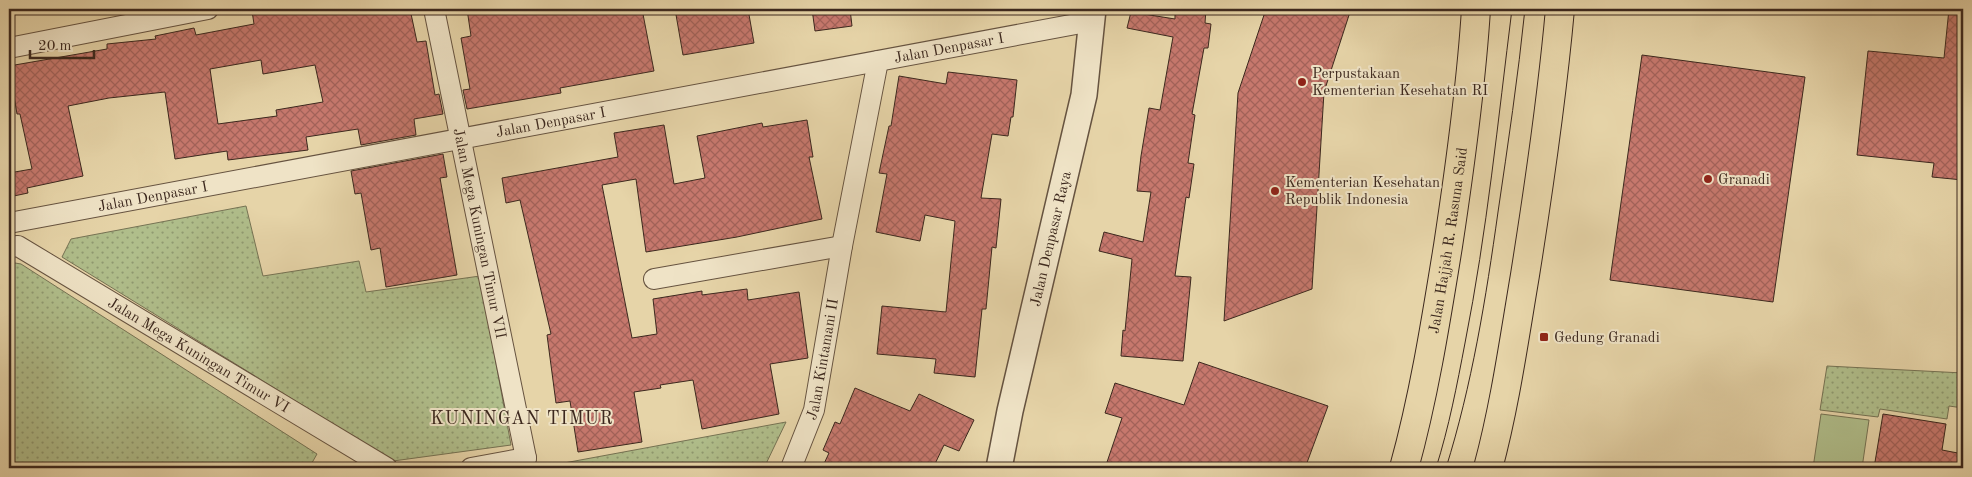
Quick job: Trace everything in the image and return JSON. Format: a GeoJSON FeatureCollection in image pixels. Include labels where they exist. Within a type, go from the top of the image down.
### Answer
{"type":"FeatureCollection","features":[{"type":"Feature","properties":{"kind":"main road","name":"Jalan Hajjah R. Rasuna Said"},"geometry":{"type":"LineString","coordinates":[[1404,468],[1414,430],[1442,285],[1460,170],[1476,9]]}},
{"type":"Feature","properties":{"kind":"main road"},"geometry":{"type":"LineString","coordinates":[[1488,468],[1497,433],[1538,189],[1554,72],[1560,9]]}},
{"type":"Feature","properties":{"kind":"street"},"geometry":{"type":"LineString","coordinates":[[9,48],[208,9]]}},
{"type":"Feature","properties":{"kind":"street","name":"Jalan Mega Kuningan Timur VII"},"geometry":{"type":"LineString","coordinates":[[434,9],[524,463]]}},
{"type":"Feature","properties":{"kind":"street","name":"Jalan Denpasar I"},"geometry":{"type":"LineString","coordinates":[[9,223],[878,60],[1092,15]]}},
{"type":"Feature","properties":{"kind":"street","name":"Jalan Denpasar Raya"},"geometry":{"type":"LineString","coordinates":[[999,468],[1010,411],[1084,95],[1092,15]]}},
{"type":"Feature","properties":{"kind":"street","name":"Jalan Kintamani II"},"geometry":{"type":"LineString","coordinates":[[790,468],[814,410],[842,246],[878,60]]}},
{"type":"Feature","properties":{"kind":"street","name":"Jalan Mega Kuningan Timur VI"},"geometry":{"type":"LineString","coordinates":[[9,247],[18,246],[387,468]]}},
{"type":"Feature","properties":{"kind":"street"},"geometry":{"type":"LineString","coordinates":[[654,279],[842,246]]}},
{"type":"Feature","properties":{"kind":"street"},"geometry":{"type":"LineString","coordinates":[[471,468],[524,463]]}},
{"type":"Feature","properties":{"kind":"green space"},"geometry":{"type":"Polygon","coordinates":[[[246,206],[263,276],[359,261],[366,292],[480,276],[511,445],[393,461],[62,257],[71,239],[246,206]]]}},
{"type":"Feature","properties":{"kind":"green space"},"geometry":{"type":"Polygon","coordinates":[[[9,262],[21,264],[317,454],[309,468],[9,468],[9,262]]]}},
{"type":"Feature","properties":{"kind":"green space"},"geometry":{"type":"Polygon","coordinates":[[[1827,366],[1963,373],[1963,408],[1949,406],[1947,419],[1880,409],[1878,417],[1820,410],[1827,366]]]}},
{"type":"Feature","properties":{"kind":"green space"},"geometry":{"type":"Polygon","coordinates":[[[1821,414],[1869,420],[1862,468],[1813,468],[1821,414]]]}},
{"type":"Feature","properties":{"kind":"green space"},"geometry":{"type":"Polygon","coordinates":[[[786,422],[764,468],[537,468],[786,422]]]}},
{"type":"Feature","properties":{"kind":"building"},"geometry":{"type":"Polygon","coordinates":[[[266,9],[410,9],[417,42],[426,41],[435,95],[439,94],[443,114],[414,119],[416,135],[361,145],[358,129],[306,137],[308,150],[228,160],[227,151],[175,159],[165,92],[109,98],[68,106],[83,176],[27,188],[28,193],[9,197],[9,173],[32,169],[20,114],[17,114],[9,66],[107,49],[107,44],[156,39],[155,36],[194,28],[196,35],[254,24],[252,11],[266,9]],[[261,60],[210,69],[218,124],[277,116],[276,110],[323,102],[315,65],[263,74],[261,60]]]}},
{"type":"Feature","properties":{"kind":"building"},"geometry":{"type":"Polygon","coordinates":[[[467,9],[642,9],[654,71],[560,88],[561,93],[467,109],[463,90],[470,89],[461,38],[471,36],[467,9]]]}},
{"type":"Feature","properties":{"kind":"building"},"geometry":{"type":"Polygon","coordinates":[[[675,9],[748,9],[754,43],[683,55],[675,9]]]}},
{"type":"Feature","properties":{"kind":"building"},"geometry":{"type":"Polygon","coordinates":[[[812,9],[850,9],[852,26],[815,31],[812,9]]]}},
{"type":"Feature","properties":{"kind":"building"},"geometry":{"type":"Polygon","coordinates":[[[1175,9],[1206,9],[1205,23],[1211,24],[1208,48],[1204,48],[1192,114],[1195,115],[1188,163],[1194,164],[1189,198],[1186,197],[1175,276],[1191,277],[1183,361],[1121,356],[1132,259],[1099,251],[1104,232],[1143,242],[1151,192],[1137,191],[1141,156],[1149,108],[1160,110],[1173,37],[1127,28],[1131,12],[1175,19],[1175,9]]]}},
{"type":"Feature","properties":{"kind":"building","name":"Kementerian Kesehatan Republik Indonesia"},"geometry":{"type":"Polygon","coordinates":[[[1266,9],[1351,9],[1324,92],[1312,289],[1224,321],[1238,93],[1266,9]]]}},
{"type":"Feature","properties":{"kind":"building"},"geometry":{"type":"Polygon","coordinates":[[[1949,9],[1963,9],[1963,180],[1932,177],[1934,163],[1857,155],[1868,51],[1944,58],[1949,9]]]}},
{"type":"Feature","properties":{"kind":"building","name":"Granadi"},"geometry":{"type":"Polygon","coordinates":[[[1642,55],[1805,77],[1773,302],[1610,280],[1642,55]]]}},
{"type":"Feature","properties":{"kind":"building"},"geometry":{"type":"Polygon","coordinates":[[[948,72],[1017,80],[1013,117],[1011,117],[1008,136],[992,134],[981,198],[1001,199],[996,248],[992,247],[986,309],[982,309],[975,377],[934,373],[936,359],[877,354],[882,306],[946,312],[955,221],[925,215],[920,241],[876,232],[887,174],[879,173],[889,126],[891,126],[899,76],[946,84],[948,72]]]}},
{"type":"Feature","properties":{"kind":"building"},"geometry":{"type":"Polygon","coordinates":[[[807,120],[813,157],[809,157],[822,219],[737,237],[646,252],[636,179],[602,185],[632,338],[657,334],[653,299],[702,291],[702,295],[747,289],[748,300],[799,292],[808,358],[770,364],[779,414],[702,429],[693,380],[660,385],[661,388],[634,392],[642,442],[578,452],[570,401],[556,403],[547,335],[551,334],[520,200],[506,203],[502,178],[618,157],[614,133],[664,125],[674,184],[705,178],[697,136],[762,123],[763,127],[807,120]]]}},
{"type":"Feature","properties":{"kind":"building"},"geometry":{"type":"Polygon","coordinates":[[[443,154],[447,177],[440,178],[457,275],[386,287],[380,248],[371,250],[361,193],[355,194],[351,171],[443,154]]]}},
{"type":"Feature","properties":{"kind":"building"},"geometry":{"type":"Polygon","coordinates":[[[1199,362],[1328,406],[1305,468],[1105,468],[1122,418],[1105,413],[1115,383],[1184,405],[1199,362]]]}},
{"type":"Feature","properties":{"kind":"building"},"geometry":{"type":"Polygon","coordinates":[[[855,388],[910,411],[919,394],[974,420],[959,451],[944,445],[933,468],[822,468],[829,453],[823,450],[835,422],[840,424],[855,388]]]}},
{"type":"Feature","properties":{"kind":"building"},"geometry":{"type":"Polygon","coordinates":[[[1883,414],[1946,424],[1942,450],[1963,454],[1963,468],[1874,468],[1883,414]]]}},
{"type":"Feature","properties":{"kind":"tram line"},"geometry":{"type":"LineString","coordinates":[[1436,468],[1459,374],[1480,260],[1512,9]]}},
{"type":"Feature","properties":{"kind":"tram line"},"geometry":{"type":"LineString","coordinates":[[1446,468],[1471,373],[1483,309],[1509,136],[1525,9]]}},
{"type":"Feature","properties":{"kind":"place","name":"Perpustakaan Kementerian Kesehatan RI"},"geometry":{"type":"Point","coordinates":[1302,82]}},
{"type":"Feature","properties":{"kind":"place","name":"Granadi"},"geometry":{"type":"Point","coordinates":[1708,179]}},
{"type":"Feature","properties":{"kind":"place","name":"Kementerian Kesehatan Republik Indonesia"},"geometry":{"type":"Point","coordinates":[1275,191]}},
{"type":"Feature","properties":{"kind":"place","name":"Gedung Granadi"},"geometry":{"type":"Point","coordinates":[1544,337]}},
{"type":"Feature","properties":{"kind":"district","name":"KUNINGAN TIMUR"},"geometry":{"type":"Point","coordinates":[522,418]}}]}
